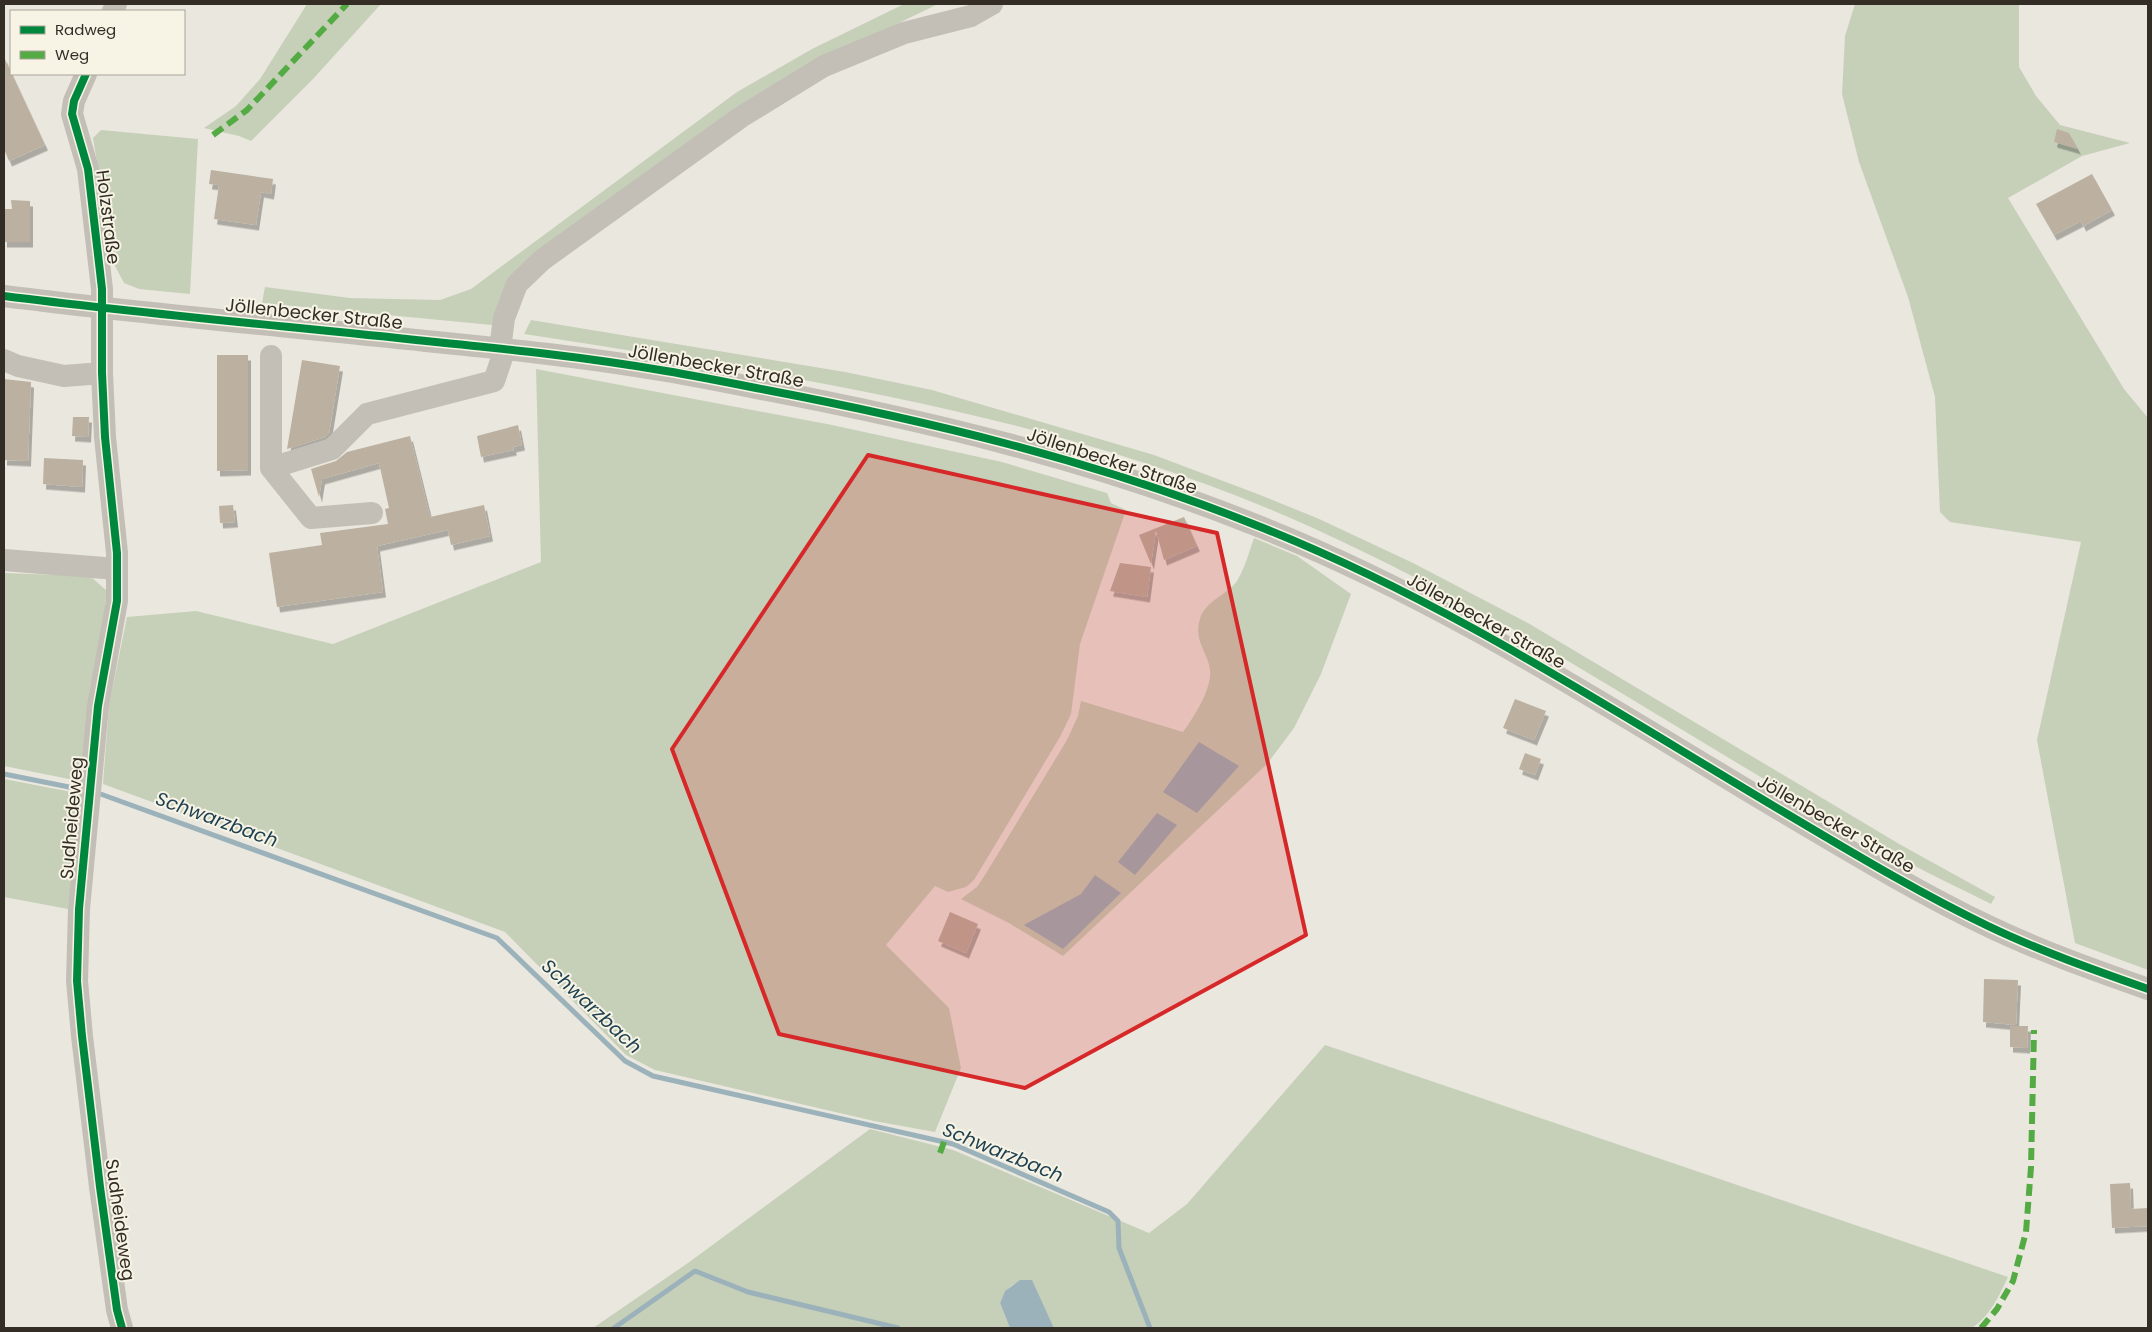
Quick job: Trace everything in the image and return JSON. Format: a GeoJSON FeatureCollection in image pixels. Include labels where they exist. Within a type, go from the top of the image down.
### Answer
{"type":"FeatureCollection","features":[{"type":"Feature","properties":{"kind":"street"},"geometry":{"type":"LineString","coordinates":[[271,468],[332,449],[368,414],[494,381],[502,349],[504,318],[517,284],[542,260],[741,117],[824,66],[904,33],[971,16],[992,4]]}},
{"type":"Feature","properties":{"kind":"street","name":"Holzstraße"},"geometry":{"type":"LineString","coordinates":[[86,75],[74,101],[72,114],[88,169],[103,309]]}},
{"type":"Feature","properties":{"kind":"street","name":"Jöllenbecker Straße"},"geometry":{"type":"LineString","coordinates":[[4,296],[103,309],[502,349],[665,370],[928,423],[1142,483],[1253,524],[1403,592],[1512,650],[1822,835],[1951,907],[2015,938],[2148,989]]}},
{"type":"Feature","properties":{"kind":"street","name":"Sudheideweg"},"geometry":{"type":"LineString","coordinates":[[103,309],[102,373],[105,437],[113,501],[117,601],[98,706],[79,909],[77,981],[100,1187],[117,1310],[122,1328]]}},
{"type":"Feature","properties":{"kind":"street"},"geometry":{"type":"LineString","coordinates":[[271,356],[271,468],[311,518],[372,513]]}},
{"type":"Feature","properties":{"kind":"street"},"geometry":{"type":"LineString","coordinates":[[4,360],[18,366],[64,376],[102,373]]}},
{"type":"Feature","properties":{"kind":"street"},"geometry":{"type":"LineString","coordinates":[[4,560],[117,569]]}},
{"type":"Feature","properties":{"kind":"highlighted area"},"geometry":{"type":"Polygon","coordinates":[[[868,455],[1217,533],[1306,935],[1025,1088],[779,1034],[672,749],[868,455]]]}},
{"type":"Feature","properties":{"kind":"green space"},"geometry":{"type":"Polygon","coordinates":[[[307,4],[381,4],[313,79],[251,141],[239,136],[204,128],[236,106],[260,79],[307,4]]]}},
{"type":"Feature","properties":{"kind":"green space"},"geometry":{"type":"Polygon","coordinates":[[[904,4],[938,4],[821,61],[509,276],[492,325],[262,303],[265,287],[350,298],[440,300],[471,289],[737,92],[812,49],[904,4]]]}},
{"type":"Feature","properties":{"kind":"green space"},"geometry":{"type":"Polygon","coordinates":[[[1855,4],[2019,4],[2019,67],[2036,96],[2060,125],[2130,143],[2082,156],[2008,198],[2124,389],[2148,418],[2148,970],[2075,943],[2037,740],[2081,542],[1950,522],[1940,512],[1935,397],[1908,297],[1859,162],[1842,94],[1845,36],[1855,4]]]}},
{"type":"Feature","properties":{"kind":"green space"},"geometry":{"type":"Polygon","coordinates":[[[101,130],[198,139],[190,294],[139,289],[124,283],[113,262],[93,138],[101,130]]]}},
{"type":"Feature","properties":{"kind":"green space"},"geometry":{"type":"Polygon","coordinates":[[[531,320],[845,372],[932,390],[1154,455],[1255,493],[1317,518],[1413,563],[1528,623],[1901,845],[1995,897],[1991,904],[1903,860],[1790,795],[1546,648],[1443,592],[1313,528],[1219,489],[1122,456],[1025,428],[926,404],[725,366],[524,334],[531,320]]]}},
{"type":"Feature","properties":{"kind":"green space"},"geometry":{"type":"Polygon","coordinates":[[[536,369],[832,425],[1002,462],[1107,493],[1111,503],[1126,510],[1080,644],[1071,714],[1060,737],[974,880],[966,887],[948,892],[935,886],[886,945],[949,1008],[961,1068],[935,1132],[874,1121],[655,1070],[626,1055],[505,932],[103,784],[109,705],[127,617],[196,611],[333,644],[541,562],[536,369]]]}},
{"type":"Feature","properties":{"kind":"green space"},"geometry":{"type":"Polygon","coordinates":[[[1254,538],[1297,556],[1351,594],[1321,674],[1294,728],[1267,764],[1063,956],[1009,923],[961,899],[977,887],[985,875],[1067,740],[1078,716],[1081,701],[1183,732],[1205,694],[1210,678],[1209,664],[1198,634],[1200,619],[1206,607],[1237,581],[1245,565],[1254,538]]]}},
{"type":"Feature","properties":{"kind":"green space"},"geometry":{"type":"Polygon","coordinates":[[[4,573],[90,576],[107,591],[84,782],[4,766],[4,573]]]}},
{"type":"Feature","properties":{"kind":"green space"},"geometry":{"type":"Polygon","coordinates":[[[4,779],[82,794],[68,909],[4,897],[4,779]]]}},
{"type":"Feature","properties":{"kind":"green space"},"geometry":{"type":"Polygon","coordinates":[[[1325,1045],[2008,1277],[1989,1312],[1972,1328],[1054,1328],[1031,1280],[1015,1283],[1002,1297],[1000,1303],[1010,1328],[593,1328],[688,1263],[870,1129],[953,1150],[1149,1233],[1187,1204],[1325,1045]]]}},
{"type":"Feature","properties":{"kind":"water"},"geometry":{"type":"Polygon","coordinates":[[[1199,742],[1239,766],[1197,813],[1163,792],[1199,742]]]}},
{"type":"Feature","properties":{"kind":"water"},"geometry":{"type":"Polygon","coordinates":[[[1157,813],[1177,825],[1135,875],[1118,862],[1157,813]]]}},
{"type":"Feature","properties":{"kind":"water"},"geometry":{"type":"Polygon","coordinates":[[[1095,875],[1121,893],[1063,949],[1024,925],[1081,894],[1095,875]]]}},
{"type":"Feature","properties":{"kind":"water"},"geometry":{"type":"Polygon","coordinates":[[[1020,1280],[1032,1280],[1054,1328],[1010,1328],[1000,1303],[1005,1291],[1020,1280]]]}},
{"type":"Feature","properties":{"kind":"building"},"geometry":{"type":"Polygon","coordinates":[[[4,57],[10,70],[10,75],[12,75],[45,145],[9,161],[4,149],[4,57]]]}},
{"type":"Feature","properties":{"kind":"building"},"geometry":{"type":"Polygon","coordinates":[[[2057,129],[2069,133],[2078,149],[2054,142],[2057,129]]]}},
{"type":"Feature","properties":{"kind":"building"},"geometry":{"type":"Polygon","coordinates":[[[211,170],[273,179],[271,194],[261,192],[256,225],[214,219],[219,185],[209,184],[211,170]]]}},
{"type":"Feature","properties":{"kind":"building"},"geometry":{"type":"Polygon","coordinates":[[[2092,174],[2112,210],[2083,226],[2081,221],[2054,235],[2036,204],[2092,174]]]}},
{"type":"Feature","properties":{"kind":"building"},"geometry":{"type":"Polygon","coordinates":[[[11,200],[30,201],[30,242],[4,242],[4,209],[12,209],[11,200]]]}},
{"type":"Feature","properties":{"kind":"building"},"geometry":{"type":"Polygon","coordinates":[[[217,355],[248,355],[248,470],[217,471],[217,355]]]}},
{"type":"Feature","properties":{"kind":"building"},"geometry":{"type":"Polygon","coordinates":[[[302,360],[340,366],[329,433],[325,437],[287,449],[302,360]]]}},
{"type":"Feature","properties":{"kind":"building"},"geometry":{"type":"Polygon","coordinates":[[[4,379],[31,382],[28,461],[4,460],[4,379]]]}},
{"type":"Feature","properties":{"kind":"building"},"geometry":{"type":"Polygon","coordinates":[[[73,417],[89,417],[88,437],[72,436],[73,417]]]}},
{"type":"Feature","properties":{"kind":"building"},"geometry":{"type":"Polygon","coordinates":[[[518,425],[522,445],[513,447],[514,450],[481,457],[477,436],[518,425]]]}},
{"type":"Feature","properties":{"kind":"building"},"geometry":{"type":"Polygon","coordinates":[[[410,436],[430,517],[484,505],[490,536],[451,545],[448,530],[377,546],[383,592],[277,607],[269,553],[322,545],[320,533],[388,524],[385,509],[389,508],[379,463],[322,479],[319,497],[311,469],[336,461],[347,452],[410,436]]]}},
{"type":"Feature","properties":{"kind":"building"},"geometry":{"type":"Polygon","coordinates":[[[44,458],[83,460],[82,487],[43,484],[44,458]]]}},
{"type":"Feature","properties":{"kind":"building"},"geometry":{"type":"Polygon","coordinates":[[[233,505],[235,522],[220,523],[219,506],[233,505]]]}},
{"type":"Feature","properties":{"kind":"building"},"geometry":{"type":"Polygon","coordinates":[[[1184,517],[1197,546],[1164,560],[1156,531],[1151,564],[1139,535],[1184,517]]]}},
{"type":"Feature","properties":{"kind":"building"},"geometry":{"type":"Polygon","coordinates":[[[1120,563],[1151,567],[1147,597],[1110,591],[1120,563]]]}},
{"type":"Feature","properties":{"kind":"building"},"geometry":{"type":"Polygon","coordinates":[[[1515,699],[1546,711],[1534,740],[1503,728],[1515,699]]]}},
{"type":"Feature","properties":{"kind":"building"},"geometry":{"type":"Polygon","coordinates":[[[1525,753],[1541,759],[1535,775],[1519,769],[1525,753]]]}},
{"type":"Feature","properties":{"kind":"building"},"geometry":{"type":"Polygon","coordinates":[[[950,912],[978,924],[966,953],[938,941],[950,912]]]}},
{"type":"Feature","properties":{"kind":"building"},"geometry":{"type":"Polygon","coordinates":[[[1984,979],[2018,980],[2016,1025],[1983,1022],[1984,979]]]}},
{"type":"Feature","properties":{"kind":"building"},"geometry":{"type":"Polygon","coordinates":[[[2010,1026],[2028,1026],[2027,1048],[2010,1047],[2010,1026]]]}},
{"type":"Feature","properties":{"kind":"building"},"geometry":{"type":"Polygon","coordinates":[[[2130,1183],[2131,1209],[2148,1208],[2148,1226],[2112,1228],[2110,1184],[2130,1183]]]}},
{"type":"Feature","properties":{"kind":"waterway","name":"Schwarzbach"},"geometry":{"type":"LineString","coordinates":[[4,774],[84,790]]}},
{"type":"Feature","properties":{"kind":"waterway","name":"Schwarzbach"},"geometry":{"type":"LineString","coordinates":[[95,792],[497,938],[625,1061],[653,1076],[953,1144],[1109,1212],[1118,1221],[1119,1248],[1150,1328]]}},
{"type":"Feature","properties":{"kind":"waterway"},"geometry":{"type":"LineString","coordinates":[[614,1328],[695,1271],[748,1292],[898,1328]]}},
{"type":"Feature","properties":{"kind":"marked path"},"geometry":{"type":"LineString","coordinates":[[213,135],[247,110],[347,4]]}},
{"type":"Feature","properties":{"kind":"marked path"},"geometry":{"type":"LineString","coordinates":[[1981,1328],[1997,1309],[2013,1281],[2026,1232],[2031,1167],[2034,1030]]}},
{"type":"Feature","properties":{"kind":"marked path"},"geometry":{"type":"LineString","coordinates":[[940,1153],[948,1131]]}},
{"type":"Feature","properties":{"kind":"cycle path"},"geometry":{"type":"LineString","coordinates":[[86,75],[74,101],[72,114],[88,169],[102,289],[102,373],[105,437],[117,553],[117,601],[98,706],[79,909],[77,981],[100,1187],[117,1310],[122,1328]]}},
{"type":"Feature","properties":{"kind":"cycle path"},"geometry":{"type":"LineString","coordinates":[[4,296],[516,350],[636,366],[819,400],[945,428],[1070,461],[1132,480],[1253,524],[1323,553],[1392,586],[1460,621],[1592,696],[1886,872],[1937,900],[2027,944],[2148,989]]}}]}
